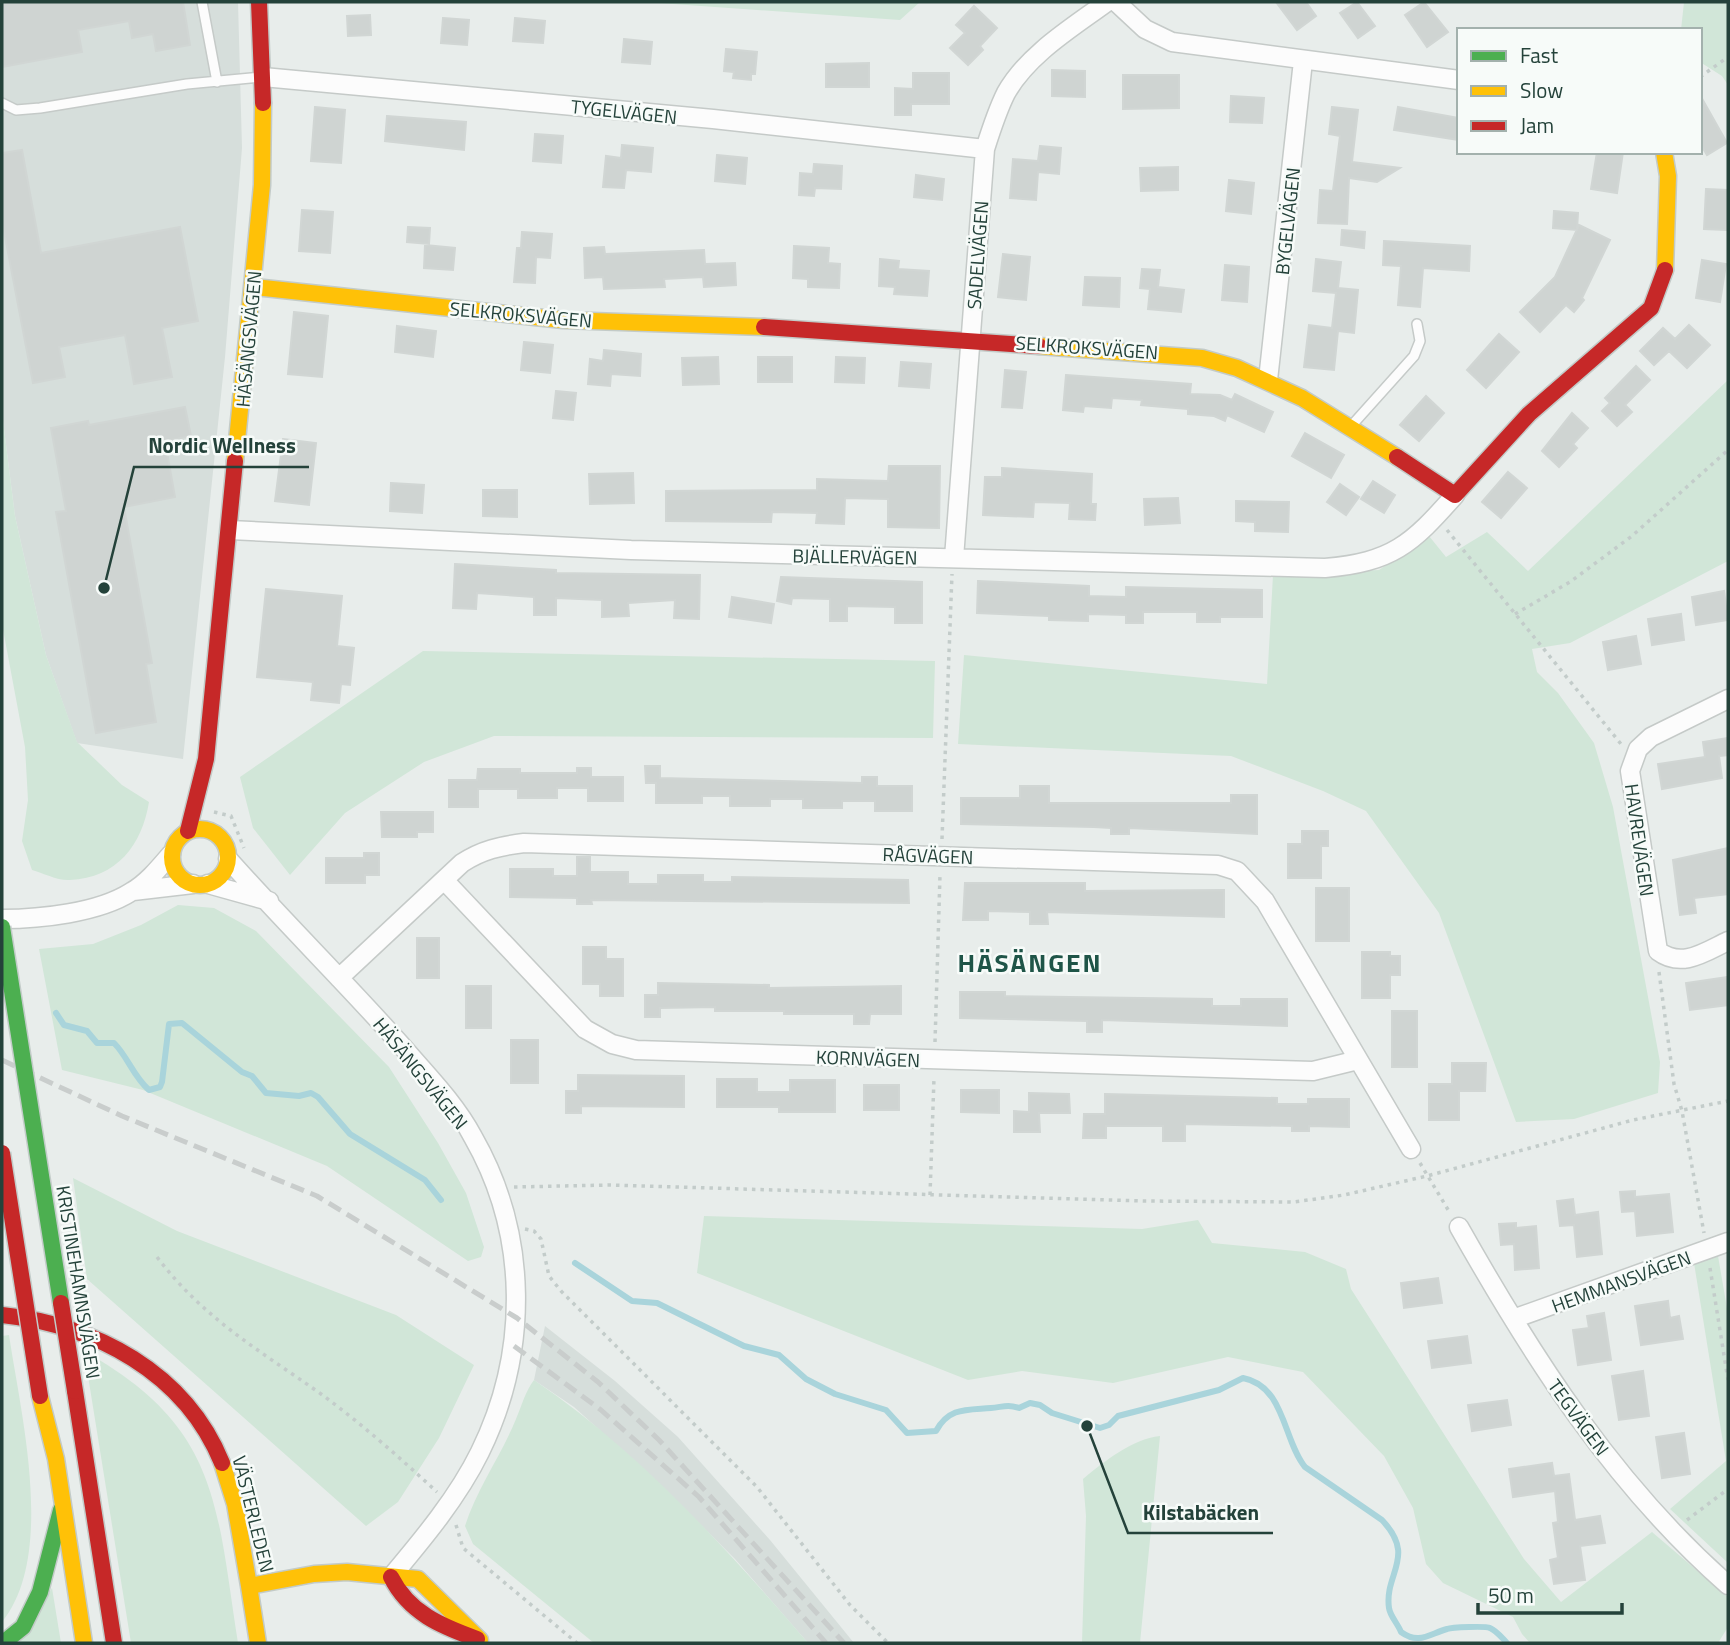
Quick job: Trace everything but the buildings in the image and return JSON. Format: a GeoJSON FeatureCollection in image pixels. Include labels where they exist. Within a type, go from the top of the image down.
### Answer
{"type":"FeatureCollection","features":[{"type":"Feature","properties":{"kind":"main road","name":"HÄSÄNGSVÄGEN"},"geometry":{"type":"LineString","coordinates":[[188,831],[206,759],[254,287],[262,172],[263,77],[259,2]]}},
{"type":"Feature","properties":{"kind":"main road"},"geometry":{"type":"LineString","coordinates":[[1455,495],[1529,414],[1651,308],[1666,268],[1668,176],[1664,154]]}},
{"type":"Feature","properties":{"kind":"main road","name":"SELKROKSVÄGEN"},"geometry":{"type":"LineString","coordinates":[[254,287],[562,320],[746,325],[1177,354],[1232,365],[1286,387],[1455,495]]}},
{"type":"Feature","properties":{"kind":"main road","name":"HÄSÄNGSVÄGEN"},"geometry":{"type":"LineString","coordinates":[[206,759],[219,836]]}},
{"type":"Feature","properties":{"kind":"main road"},"geometry":{"type":"LineString","coordinates":[[208,830],[219,836],[226,846],[228,859],[222,874],[200,884],[174,870],[171,855],[177,841],[188,831],[208,830]]}},
{"type":"Feature","properties":{"kind":"main road","name":"KRISTINEHAMNSVÄGEN"},"geometry":{"type":"LineString","coordinates":[[2,927],[114,1643]]}},
{"type":"Feature","properties":{"kind":"main road"},"geometry":{"type":"LineString","coordinates":[[2,1153],[40,1396],[63,1502],[85,1643]]}},
{"type":"Feature","properties":{"kind":"main road","name":"VÄSTERLEDEN"},"geometry":{"type":"LineString","coordinates":[[2,1315],[44,1320],[94,1336],[152,1372],[183,1403],[205,1431],[220,1458],[235,1512],[250,1586],[347,1572],[418,1579],[483,1641]]}},
{"type":"Feature","properties":{"kind":"main road"},"geometry":{"type":"LineString","coordinates":[[4,1643],[23,1627],[40,1592],[63,1502]]}},
{"type":"Feature","properties":{"kind":"main road","name":"VÄSTERLEDEN"},"geometry":{"type":"LineString","coordinates":[[391,1577],[397,1593],[410,1607],[440,1626],[483,1641]]}},
{"type":"Feature","properties":{"kind":"main road"},"geometry":{"type":"LineString","coordinates":[[250,1586],[258,1643]]}},
{"type":"Feature","properties":{"kind":"street","name":"SADELVÄGEN"},"geometry":{"type":"LineString","coordinates":[[954,558],[985,149],[1007,91],[1023,71],[1055,40],[1107,2]]}},
{"type":"Feature","properties":{"kind":"street"},"geometry":{"type":"LineString","coordinates":[[1116,2],[1145,29],[1172,42],[1457,80]]}},
{"type":"Feature","properties":{"kind":"street","name":"BYGELVÄGEN"},"geometry":{"type":"LineString","coordinates":[[1268,380],[1303,61]]}},
{"type":"Feature","properties":{"kind":"street","name":"TYGELVÄGEN"},"geometry":{"type":"LineString","coordinates":[[263,77],[713,119],[985,149]]}},
{"type":"Feature","properties":{"kind":"street","name":"BJÄLLERVÄGEN"},"geometry":{"type":"LineString","coordinates":[[230,530],[631,550],[1344,566],[1383,558],[1407,544],[1455,495]]}},
{"type":"Feature","properties":{"kind":"street","name":"HAVREVÄGEN"},"geometry":{"type":"LineString","coordinates":[[1658,951],[1633,798],[1629,752],[1638,749],[1651,737],[1728,699]]}},
{"type":"Feature","properties":{"kind":"street","name":"RÅGVÄGEN"},"geometry":{"type":"LineString","coordinates":[[340,978],[444,880],[478,853],[524,844],[1218,865],[1237,871],[1265,901],[1411,1149]]}},
{"type":"Feature","properties":{"kind":"street"},"geometry":{"type":"LineString","coordinates":[[134,891],[171,855]]}},
{"type":"Feature","properties":{"kind":"street","name":"HÄSÄNGSVÄGEN"},"geometry":{"type":"LineString","coordinates":[[228,859],[424,1072],[473,1136],[489,1169],[511,1242],[518,1309],[511,1370],[498,1410],[453,1509],[391,1577]]}},
{"type":"Feature","properties":{"kind":"street","name":"KORNVÄGEN"},"geometry":{"type":"LineString","coordinates":[[444,880],[584,1029],[612,1044],[636,1050],[1313,1071],[1359,1060]]}},
{"type":"Feature","properties":{"kind":"street"},"geometry":{"type":"LineString","coordinates":[[2,919],[70,913],[134,891],[200,884],[269,901]]}},
{"type":"Feature","properties":{"kind":"street"},"geometry":{"type":"LineString","coordinates":[[1658,951],[1670,960],[1686,960],[1728,941]]}},
{"type":"Feature","properties":{"kind":"street","name":"TEGVÄGEN"},"geometry":{"type":"LineString","coordinates":[[1458,1227],[1513,1319],[1600,1448],[1671,1532],[1728,1585]]}},
{"type":"Feature","properties":{"kind":"street","name":"HEMMANSVÄGEN"},"geometry":{"type":"LineString","coordinates":[[1513,1319],[1728,1242]]}},
{"type":"Feature","properties":{"kind":"lane"},"geometry":{"type":"LineString","coordinates":[[202,2],[217,82]]}},
{"type":"Feature","properties":{"kind":"lane"},"geometry":{"type":"LineString","coordinates":[[2,103],[16,110],[40,108],[187,83],[263,77]]}},
{"type":"Feature","properties":{"kind":"lane"},"geometry":{"type":"LineString","coordinates":[[1349,428],[1414,356],[1420,341],[1417,324]]}},
{"type":"Feature","properties":{"kind":"path"},"geometry":{"type":"LineString","coordinates":[[1702,76],[1728,58]]}},
{"type":"Feature","properties":{"kind":"path"},"geometry":{"type":"LineString","coordinates":[[1515,614],[1570,582],[1632,536],[1728,450]]}},
{"type":"Feature","properties":{"kind":"path"},"geometry":{"type":"LineString","coordinates":[[1436,517],[1629,752]]}},
{"type":"Feature","properties":{"kind":"path"},"geometry":{"type":"LineString","coordinates":[[1436,517],[1629,752]]}},
{"type":"Feature","properties":{"kind":"path"},"geometry":{"type":"LineString","coordinates":[[214,805],[231,816],[247,854]]}},
{"type":"Feature","properties":{"kind":"path"},"geometry":{"type":"LineString","coordinates":[[1658,951],[1660,992],[1674,1084],[1682,1111]]}},
{"type":"Feature","properties":{"kind":"path"},"geometry":{"type":"LineString","coordinates":[[515,1199],[512,1187],[580,1184],[1273,1203],[1343,1195],[1427,1176],[1633,1120],[1728,1101]]}},
{"type":"Feature","properties":{"kind":"path"},"geometry":{"type":"LineString","coordinates":[[1411,1149],[1458,1227]]}},
{"type":"Feature","properties":{"kind":"path"},"geometry":{"type":"LineString","coordinates":[[523,1241],[521,1227],[534,1231],[541,1239],[549,1276],[561,1291],[757,1488],[850,1605],[888,1643]]}},
{"type":"Feature","properties":{"kind":"path"},"geometry":{"type":"LineString","coordinates":[[156,1257],[202,1309],[241,1341],[323,1395],[453,1509],[456,1532],[463,1548],[577,1643]]}},
{"type":"Feature","properties":{"kind":"path"},"geometry":{"type":"LineString","coordinates":[[1671,1532],[1728,1489]]}},
{"type":"Feature","properties":{"kind":"shaded area"},"geometry":{"type":"Polygon","coordinates":[[[2,2],[238,2],[242,148],[225,357],[183,759],[77,743],[46,655],[15,516],[2,413],[2,2]]]}},
{"type":"Feature","properties":{"kind":"shaded area"},"geometry":{"type":"Polygon","coordinates":[[[545,1326],[615,1381],[678,1437],[770,1540],[854,1643],[808,1643],[735,1559],[665,1489],[574,1407],[534,1380],[545,1326]]]}},
{"type":"Feature","properties":{"kind":"green space"},"geometry":{"type":"Polygon","coordinates":[[[645,2],[920,2],[900,20],[645,2]]]}},
{"type":"Feature","properties":{"kind":"green space"},"geometry":{"type":"Polygon","coordinates":[[[1684,2],[1728,2],[1728,85],[1722,76],[1702,63],[1702,28],[1681,28],[1684,2]]]}},
{"type":"Feature","properties":{"kind":"green space"},"geometry":{"type":"Polygon","coordinates":[[[1728,380],[1728,561],[1570,643],[1532,649],[1537,672],[1558,693],[1594,743],[1613,807],[1660,1062],[1658,1093],[1574,1119],[1516,1122],[1439,913],[1366,811],[1323,791],[1231,756],[958,744],[964,655],[1267,684],[1273,575],[1379,570],[1429,536],[1446,557],[1487,532],[1528,571],[1728,380]]]}},
{"type":"Feature","properties":{"kind":"green space"},"geometry":{"type":"Polygon","coordinates":[[[2,413],[15,516],[46,655],[77,742],[122,785],[149,802],[146,818],[133,845],[114,866],[87,878],[65,880],[32,870],[22,841],[28,800],[25,747],[2,624],[2,413]]]}},
{"type":"Feature","properties":{"kind":"green space"},"geometry":{"type":"Polygon","coordinates":[[[423,651],[935,661],[933,738],[494,736],[424,762],[345,813],[290,875],[253,828],[240,777],[423,651]]]}},
{"type":"Feature","properties":{"kind":"green space"},"geometry":{"type":"Polygon","coordinates":[[[178,905],[214,908],[256,931],[389,1067],[438,1143],[466,1193],[484,1247],[481,1257],[468,1261],[327,1166],[143,1090],[62,1070],[39,949],[93,944],[141,925],[178,905]]]}},
{"type":"Feature","properties":{"kind":"green space"},"geometry":{"type":"Polygon","coordinates":[[[73,1178],[177,1231],[396,1315],[474,1365],[439,1438],[398,1502],[366,1526],[87,1279],[73,1178]]]}},
{"type":"Feature","properties":{"kind":"green space"},"geometry":{"type":"Polygon","coordinates":[[[704,1216],[1142,1229],[1198,1220],[1212,1243],[1305,1252],[1346,1269],[1351,1289],[1524,1559],[1561,1602],[1652,1532],[1728,1597],[1728,1627],[1718,1643],[1530,1643],[1513,1617],[1443,1583],[1426,1564],[1413,1508],[1384,1456],[1303,1372],[1228,1357],[1113,1383],[1022,1371],[968,1380],[697,1273],[704,1216]]]}},
{"type":"Feature","properties":{"kind":"green space"},"geometry":{"type":"Polygon","coordinates":[[[1718,1256],[1728,1314],[1728,1563],[1670,1509],[1726,1461],[1694,1263],[1718,1256]]]}},
{"type":"Feature","properties":{"kind":"green space"},"geometry":{"type":"Polygon","coordinates":[[[9,1335],[26,1443],[31,1523],[28,1560],[18,1594],[2,1622],[2,1336],[9,1335]]]}},
{"type":"Feature","properties":{"kind":"green space"},"geometry":{"type":"Polygon","coordinates":[[[84,1351],[129,1380],[162,1409],[187,1440],[204,1473],[215,1510],[224,1549],[238,1643],[131,1643],[84,1351]]]}},
{"type":"Feature","properties":{"kind":"green space"},"geometry":{"type":"Polygon","coordinates":[[[534,1380],[573,1408],[645,1469],[713,1537],[808,1643],[594,1643],[473,1544],[465,1526],[470,1512],[534,1380]]]}},
{"type":"Feature","properties":{"kind":"green space"},"geometry":{"type":"Polygon","coordinates":[[[1160,1436],[1140,1643],[1082,1643],[1086,1516],[1083,1479],[1129,1446],[1160,1436]]]}},
{"type":"Feature","properties":{"kind":"green space"},"geometry":{"type":"Polygon","coordinates":[[[52,1588],[61,1643],[19,1643],[52,1588]]]}},
{"type":"Feature","properties":{"kind":"waterway"},"geometry":{"type":"LineString","coordinates":[[56,1013],[64,1025],[87,1031],[97,1043],[114,1043],[149,1090],[160,1087],[162,1082],[169,1024],[182,1023],[242,1072],[252,1076],[266,1093],[299,1096],[311,1093],[318,1097],[350,1134],[425,1180],[441,1200]]}},
{"type":"Feature","properties":{"kind":"waterway"},"geometry":{"type":"LineString","coordinates":[[575,1263],[632,1301],[657,1303],[744,1346],[779,1355],[806,1379],[835,1394],[886,1410],[907,1433],[936,1431],[941,1423],[959,1411],[1005,1406],[1019,1408],[1030,1403],[1100,1428],[1109,1425],[1118,1416],[1219,1390],[1243,1378],[1257,1383],[1267,1391],[1282,1415],[1292,1443],[1305,1467],[1382,1520],[1392,1533],[1398,1555],[1389,1608],[1401,1632],[1419,1638],[1450,1628],[1487,1627],[1507,1643]]}},
{"type":"Feature","properties":{"kind":"railway"},"geometry":{"type":"LineString","coordinates":[[2,1060],[122,1116],[317,1196],[517,1318],[598,1382],[659,1440],[844,1643]]}},
{"type":"Feature","properties":{"kind":"railway"},"geometry":{"type":"LineString","coordinates":[[514,1346],[601,1410],[699,1497],[826,1643]]}},
{"type":"Feature","properties":{"kind":"traffic: fast"},"geometry":{"type":"LineString","coordinates":[[2,927],[61,1303]]}},
{"type":"Feature","properties":{"kind":"traffic: fast"},"geometry":{"type":"LineString","coordinates":[[3,1643],[23,1627],[40,1592],[61,1510]]}},
{"type":"Feature","properties":{"kind":"traffic: slow"},"geometry":{"type":"LineString","coordinates":[[235,461],[262,185],[263,103]]}},
{"type":"Feature","properties":{"kind":"traffic: slow"},"geometry":{"type":"LineString","coordinates":[[1664,154],[1668,176],[1665,270]]}},
{"type":"Feature","properties":{"kind":"traffic: slow"},"geometry":{"type":"LineString","coordinates":[[254,287],[563,320],[764,327]]}},
{"type":"Feature","properties":{"kind":"traffic: slow"},"geometry":{"type":"LineString","coordinates":[[1039,346],[1202,358],[1237,368],[1302,398],[1397,457]]}},
{"type":"Feature","properties":{"kind":"traffic: slow"},"geometry":{"type":"LineString","coordinates":[[195,829],[205,829],[220,837],[226,846],[228,857],[226,868],[220,877],[205,885],[195,885],[177,873],[172,862],[172,852],[184,834],[195,829]]}},
{"type":"Feature","properties":{"kind":"traffic: slow"},"geometry":{"type":"LineString","coordinates":[[40,1396],[56,1459],[84,1643]]}},
{"type":"Feature","properties":{"kind":"traffic: slow"},"geometry":{"type":"LineString","coordinates":[[222,1463],[235,1504],[249,1586],[314,1574],[347,1572],[418,1579],[480,1640]]}},
{"type":"Feature","properties":{"kind":"traffic: slow"},"geometry":{"type":"LineString","coordinates":[[249,1586],[258,1643]]}},
{"type":"Feature","properties":{"kind":"traffic: jam"},"geometry":{"type":"LineString","coordinates":[[259,2],[263,103]]}},
{"type":"Feature","properties":{"kind":"traffic: jam"},"geometry":{"type":"LineString","coordinates":[[1397,457],[1455,495],[1529,414],[1651,308],[1665,270]]}},
{"type":"Feature","properties":{"kind":"traffic: jam"},"geometry":{"type":"LineString","coordinates":[[764,327],[1039,346]]}},
{"type":"Feature","properties":{"kind":"traffic: jam"},"geometry":{"type":"LineString","coordinates":[[188,831],[206,759],[235,461]]}},
{"type":"Feature","properties":{"kind":"traffic: jam"},"geometry":{"type":"LineString","coordinates":[[2,1153],[40,1396]]}},
{"type":"Feature","properties":{"kind":"traffic: jam"},"geometry":{"type":"LineString","coordinates":[[61,1303],[75,1391]]}},
{"type":"Feature","properties":{"kind":"traffic: jam"},"geometry":{"type":"LineString","coordinates":[[2,1315],[37,1320],[70,1330],[103,1342],[133,1359],[161,1379],[185,1403],[206,1431],[222,1463]]}},
{"type":"Feature","properties":{"kind":"traffic: jam"},"geometry":{"type":"LineString","coordinates":[[75,1391],[114,1643]]}},
{"type":"Feature","properties":{"kind":"traffic: jam"},"geometry":{"type":"LineString","coordinates":[[391,1577],[407,1600],[427,1617],[477,1639]]}},
{"type":"Feature","properties":{"kind":"place","name":"Nordic Wellness"},"geometry":{"type":"Point","coordinates":[104,588]}},
{"type":"Feature","properties":{"kind":"place","name":"Kilstabäcken"},"geometry":{"type":"Point","coordinates":[1087,1426]}},
{"type":"Feature","properties":{"kind":"district","name":"HÄSÄNGEN"},"geometry":{"type":"Point","coordinates":[1030,962]}}]}
